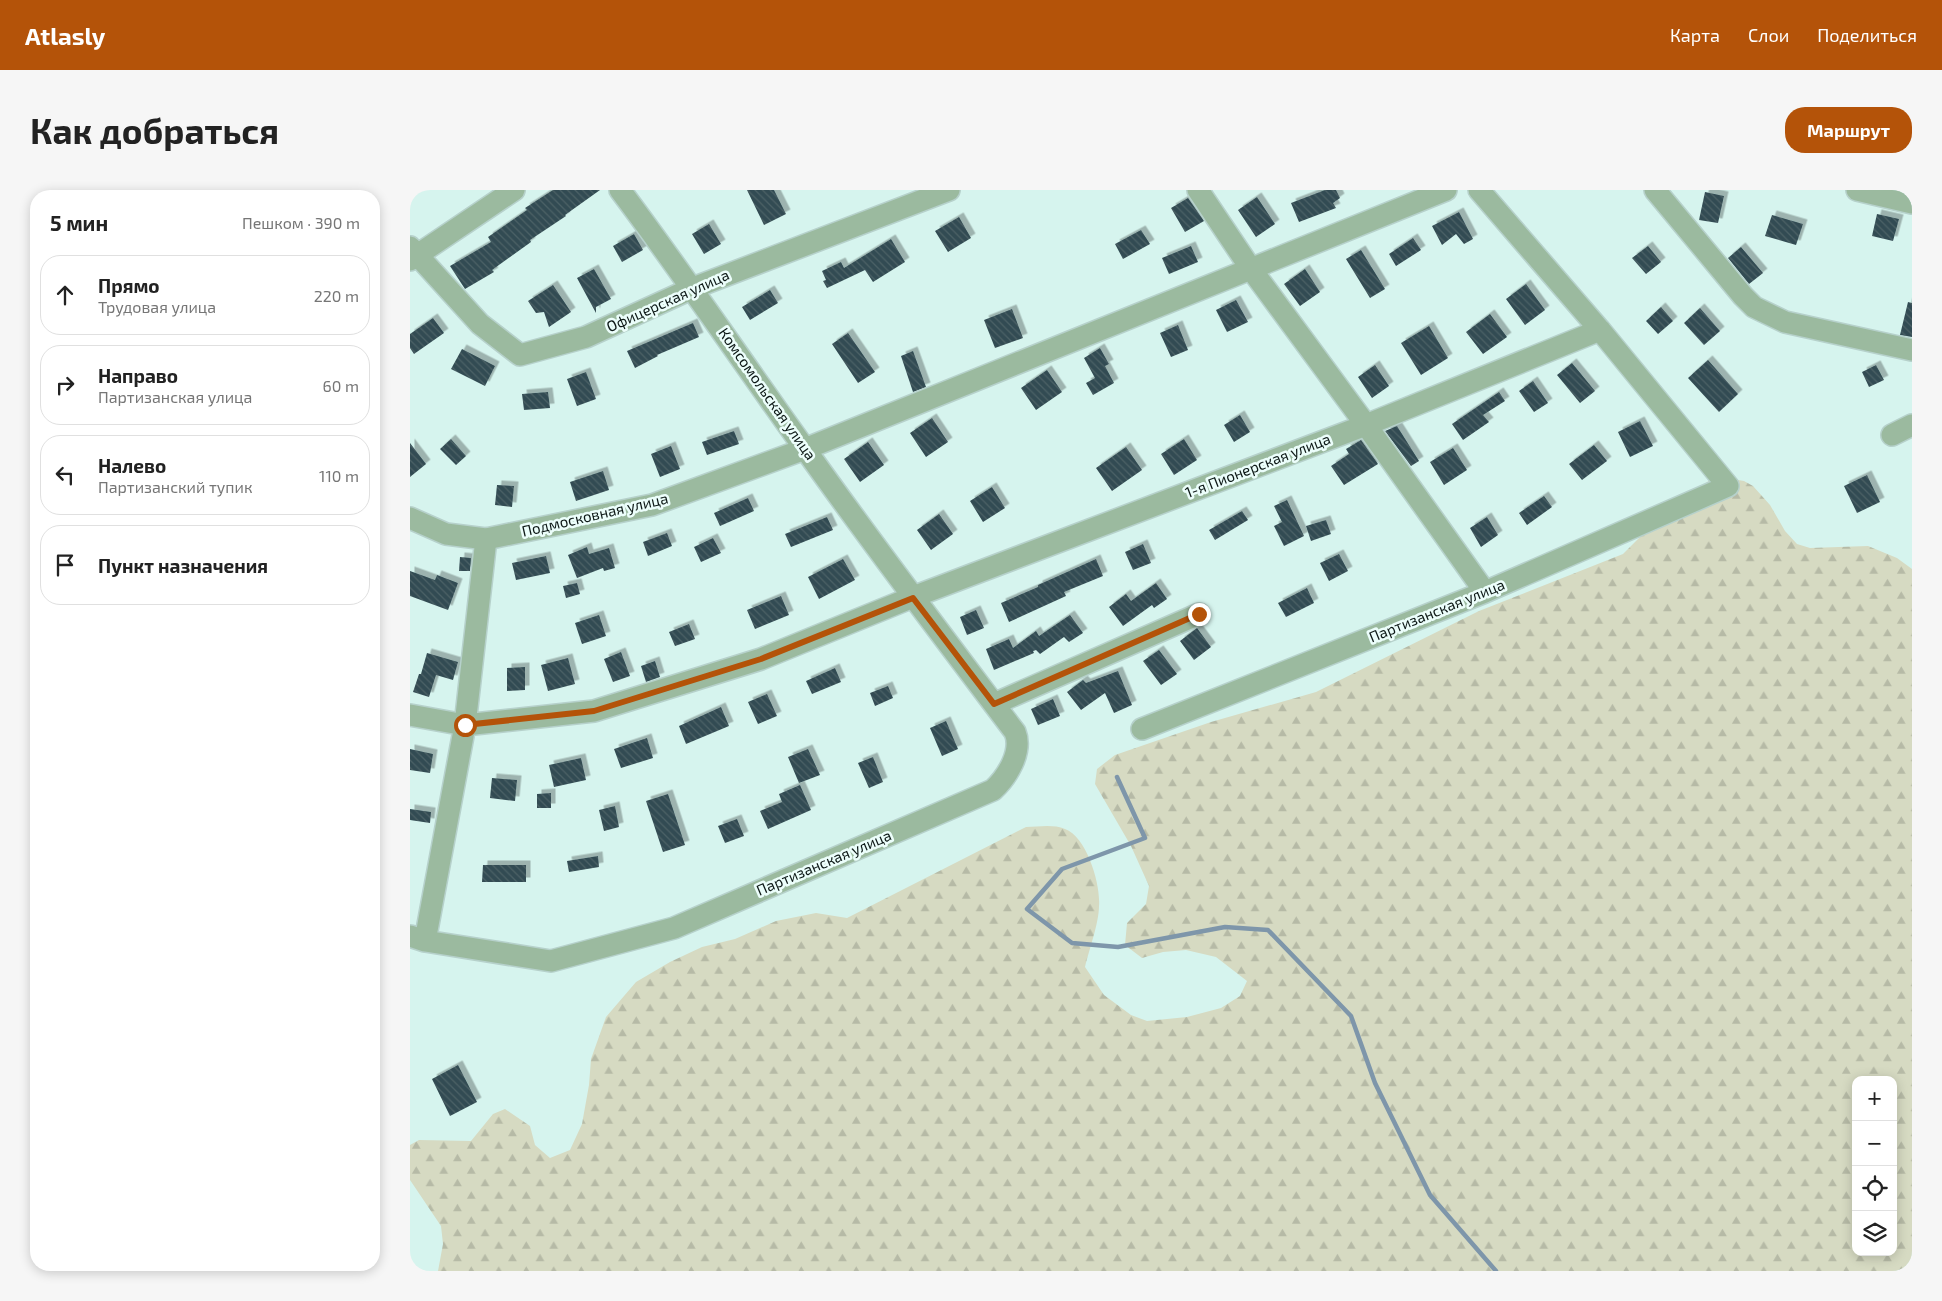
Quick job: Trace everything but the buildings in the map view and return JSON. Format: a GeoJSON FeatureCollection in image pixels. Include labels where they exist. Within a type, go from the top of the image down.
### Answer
{"type":"FeatureCollection","features":[{"type":"Feature","properties":{"kind":"street"},"geometry":{"type":"LineString","coordinates":[[412,254],[514,190]]}},
{"type":"Feature","properties":{"kind":"street","name":"Комсомольская улица"},"geometry":{"type":"LineString","coordinates":[[620,190],[693,288],[805,450],[913,598]]}},
{"type":"Feature","properties":{"kind":"street","name":"Офицерская улица"},"geometry":{"type":"LineString","coordinates":[[412,254],[480,324],[520,355],[586,337],[693,288],[949,190]]}},
{"type":"Feature","properties":{"kind":"street"},"geometry":{"type":"LineString","coordinates":[[1198,190],[1251,269],[1366,424],[1485,592]]}},
{"type":"Feature","properties":{"kind":"street"},"geometry":{"type":"LineString","coordinates":[[805,450],[1446,190]]}},
{"type":"Feature","properties":{"kind":"street"},"geometry":{"type":"LineString","coordinates":[[1479,190],[1600,330]]}},
{"type":"Feature","properties":{"kind":"street"},"geometry":{"type":"LineString","coordinates":[[1655,190],[1754,307],[1785,322],[1912,350]]}},
{"type":"Feature","properties":{"kind":"street"},"geometry":{"type":"LineString","coordinates":[[1857,190],[1912,203]]}},
{"type":"Feature","properties":{"kind":"street","name":"1-я Пионерская улица"},"geometry":{"type":"LineString","coordinates":[[410,715],[465,725],[594,711],[761,659],[913,598],[1366,424],[1600,330]]}},
{"type":"Feature","properties":{"kind":"street","name":"Партизанская улица"},"geometry":{"type":"LineString","coordinates":[[1142,729],[1485,592],[1728,486],[1600,330]]}},
{"type":"Feature","properties":{"kind":"street"},"geometry":{"type":"LineString","coordinates":[[1892,435],[1912,425]]}},
{"type":"Feature","properties":{"kind":"street","name":"Подмосковная улица"},"geometry":{"type":"LineString","coordinates":[[410,518],[446,534],[486,539],[652,505],[805,450]]}},
{"type":"Feature","properties":{"kind":"street"},"geometry":{"type":"LineString","coordinates":[[417,939],[465,725],[486,539]]}},
{"type":"Feature","properties":{"kind":"street","name":"Партизанская улица"},"geometry":{"type":"LineString","coordinates":[[417,939],[551,961],[674,928],[993,790],[1002,782],[1019,745],[1015,732],[913,598]]}},
{"type":"Feature","properties":{"kind":"street"},"geometry":{"type":"LineString","coordinates":[[994,704],[1199,614]]}},
{"type":"Feature","properties":{"kind":"green space"},"geometry":{"type":"Polygon","coordinates":[[[1721,477],[1744,481],[1753,486],[1770,505],[1785,531],[1797,544],[1810,548],[1868,546],[1897,558],[1912,569],[1912,1271],[438,1271],[443,1244],[441,1226],[410,1180],[410,1145],[419,1140],[471,1141],[493,1114],[505,1109],[530,1126],[535,1145],[550,1158],[570,1150],[582,1124],[589,1085],[591,1059],[606,1017],[636,982],[670,962],[702,947],[735,939],[776,921],[816,913],[847,918],[1026,827],[1051,826],[1065,829],[1080,841],[1086,851],[1098,886],[1099,913],[1085,967],[1104,995],[1131,1015],[1147,1021],[1187,1017],[1221,1008],[1240,996],[1247,981],[1216,957],[1186,950],[1163,952],[1142,958],[1125,945],[1127,923],[1146,904],[1149,886],[1131,846],[1095,784],[1097,769],[1115,755],[1211,722],[1316,692],[1479,611],[1623,554],[1642,535],[1710,480],[1721,477]]]}},
{"type":"Feature","properties":{"kind":"waterway"},"geometry":{"type":"LineString","coordinates":[[1117,777],[1145,838],[1062,869],[1027,909],[1072,943],[1118,947],[1225,927],[1268,930],[1351,1016],[1375,1083],[1430,1195],[1496,1271]]}},
{"type":"Feature","properties":{"kind":"route"},"geometry":{"type":"LineString","coordinates":[[465,725],[594,711],[761,659],[913,598],[994,704],[1199,614]]}}]}
